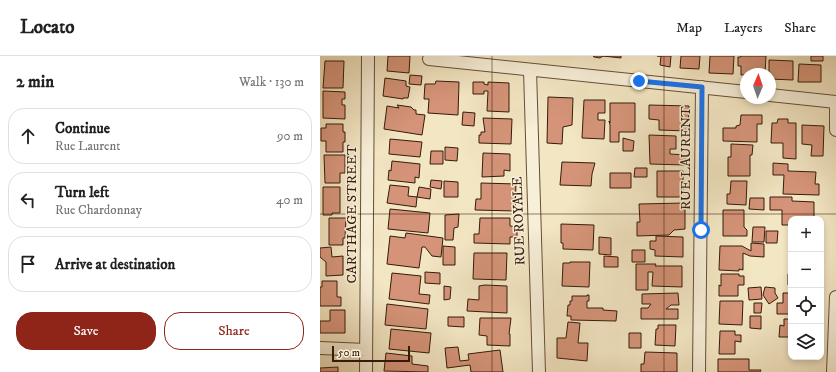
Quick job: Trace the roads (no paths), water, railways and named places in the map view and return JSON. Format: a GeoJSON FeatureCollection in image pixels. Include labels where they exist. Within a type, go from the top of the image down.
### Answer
{"type":"FeatureCollection","features":[{"type":"Feature","properties":{"kind":"street","name":"CARTHAGE STREET"},"geometry":{"type":"LineString","coordinates":[[366,372],[368,56]]}},
{"type":"Feature","properties":{"kind":"street"},"geometry":{"type":"LineString","coordinates":[[429,59],[740,91]]}},
{"type":"Feature","properties":{"kind":"street","name":"RUE ROYALE"},"geometry":{"type":"LineString","coordinates":[[530,70],[539,372]]}},
{"type":"Feature","properties":{"kind":"street","name":"RUE LAURENT"},"geometry":{"type":"LineString","coordinates":[[700,372],[702,87]]}},
{"type":"Feature","properties":{"kind":"street"},"geometry":{"type":"LineString","coordinates":[[776,96],[836,102],[836,130]]}},
{"type":"Feature","properties":{"kind":"street"},"geometry":{"type":"LineString","coordinates":[[833,372],[836,297]]}},
{"type":"Feature","properties":{"kind":"street"},"geometry":{"type":"LineString","coordinates":[[320,348],[366,350]]}}]}
